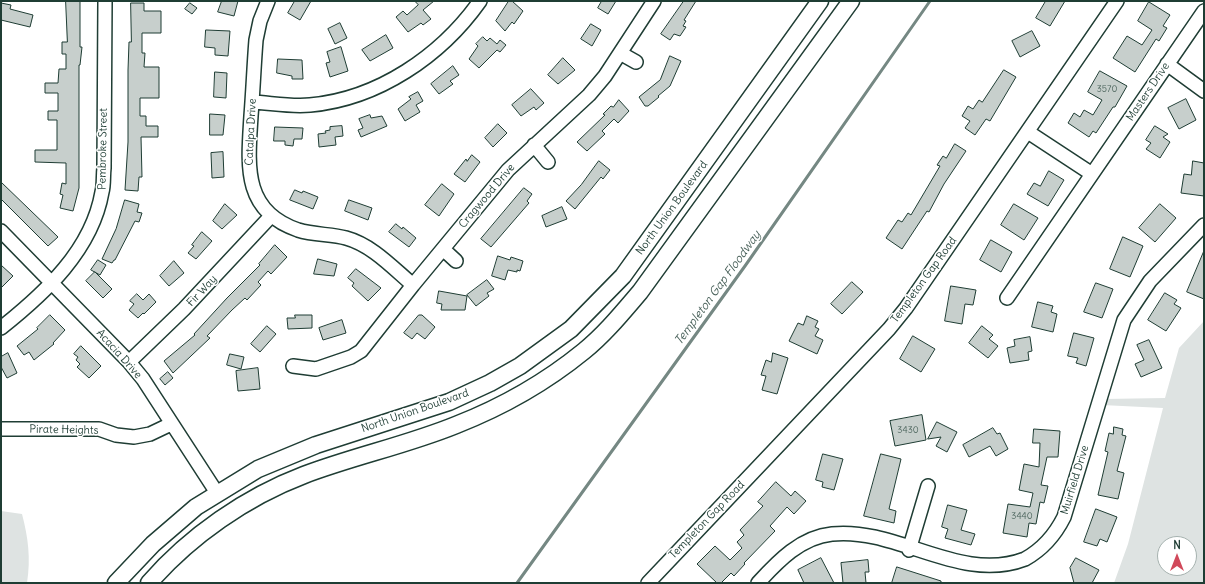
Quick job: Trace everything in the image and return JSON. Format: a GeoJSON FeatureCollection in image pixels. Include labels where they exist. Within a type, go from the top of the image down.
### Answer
{"type":"FeatureCollection","features":[{"type":"Feature","properties":{"kind":"main road","name":"North Union Boulevard"},"geometry":{"type":"LineString","coordinates":[[116,583],[140,557],[177,522],[218,493],[258,469],[316,444],[449,402],[490,383],[546,349],[571,329],[623,276],[820,1]]}},
{"type":"Feature","properties":{"kind":"main road"},"geometry":{"type":"LineString","coordinates":[[149,583],[172,560],[213,525],[265,493],[303,476],[455,426],[483,414],[514,398],[584,351],[611,326],[640,292],[851,1]]}},
{"type":"Feature","properties":{"kind":"street","name":"Pembroke Street"},"geometry":{"type":"LineString","coordinates":[[1,328],[52,282],[82,245],[98,209],[103,191],[105,1]]}},
{"type":"Feature","properties":{"kind":"street","name":"Catalpa Drive"},"geometry":{"type":"LineString","coordinates":[[268,1],[260,21],[256,40],[248,164],[250,178],[260,204],[271,216],[287,226],[300,231],[357,241],[369,248],[413,285]]}},
{"type":"Feature","properties":{"kind":"street"},"geometry":{"type":"LineString","coordinates":[[252,102],[308,106],[349,99],[369,92],[404,73],[436,48],[452,34],[480,1]]}},
{"type":"Feature","properties":{"kind":"street","name":"Cragwood Drive"},"geometry":{"type":"LineString","coordinates":[[293,366],[316,369],[351,357],[361,351],[413,285],[508,170],[589,95],[605,76],[654,1]]}},
{"type":"Feature","properties":{"kind":"street","name":"Templeton Gap Road"},"geometry":{"type":"LineString","coordinates":[[648,583],[889,329],[906,308],[1117,1]]}},
{"type":"Feature","properties":{"kind":"street","name":"Masters Drive"},"geometry":{"type":"LineString","coordinates":[[1007,298],[1204,11]]}},
{"type":"Feature","properties":{"kind":"street"},"geometry":{"type":"LineString","coordinates":[[620,53],[636,62]]}},
{"type":"Feature","properties":{"kind":"street"},"geometry":{"type":"LineString","coordinates":[[1167,64],[1204,91]]}},
{"type":"Feature","properties":{"kind":"street"},"geometry":{"type":"LineString","coordinates":[[1028,132],[1092,174]]}},
{"type":"Feature","properties":{"kind":"street"},"geometry":{"type":"LineString","coordinates":[[534,145],[548,162]]}},
{"type":"Feature","properties":{"kind":"street","name":"Fir Way"},"geometry":{"type":"LineString","coordinates":[[129,362],[184,309],[271,216]]}},
{"type":"Feature","properties":{"kind":"street","name":"Muirfield Drive"},"geometry":{"type":"LineString","coordinates":[[758,583],[776,564],[798,546],[831,534],[859,535],[968,569],[991,570],[1017,563],[1040,549],[1050,539],[1064,517],[1124,320],[1150,281],[1204,225]]}},
{"type":"Feature","properties":{"kind":"street","name":"Acacia Drive"},"geometry":{"type":"LineString","coordinates":[[1,231],[129,362],[143,379],[171,424],[218,493]]}},
{"type":"Feature","properties":{"kind":"street"},"geometry":{"type":"LineString","coordinates":[[443,249],[456,260]]}},
{"type":"Feature","properties":{"kind":"street","name":"Pirate Heights"},"geometry":{"type":"LineString","coordinates":[[1,429],[99,429],[116,435],[134,438],[150,434],[171,424]]}},
{"type":"Feature","properties":{"kind":"street"},"geometry":{"type":"LineString","coordinates":[[909,550],[928,486]]}},
{"type":"Feature","properties":{"kind":"shaded area"},"geometry":{"type":"Polygon","coordinates":[[[1204,321],[1204,583],[1114,583],[1128,544],[1163,408],[1102,405],[1104,399],[1165,398],[1179,348],[1204,321]]]}},
{"type":"Feature","properties":{"kind":"shaded area"},"geometry":{"type":"Polygon","coordinates":[[[1,511],[22,514],[28,548],[29,565],[27,583],[1,583],[1,511]]]}},
{"type":"Feature","properties":{"kind":"building"},"geometry":{"type":"Polygon","coordinates":[[[66,1],[80,1],[80,47],[82,47],[79,65],[79,188],[73,211],[60,208],[63,195],[60,194],[62,183],[66,184],[66,163],[35,162],[35,150],[57,150],[57,120],[48,120],[48,111],[58,111],[58,93],[45,93],[45,83],[58,83],[59,69],[66,69],[66,54],[62,54],[62,42],[67,42],[66,1]]]}},
{"type":"Feature","properties":{"kind":"building"},"geometry":{"type":"Polygon","coordinates":[[[222,1],[238,1],[234,16],[218,12],[222,1]]]}},
{"type":"Feature","properties":{"kind":"building"},"geometry":{"type":"Polygon","coordinates":[[[295,1],[311,1],[300,20],[288,13],[295,1]]]}},
{"type":"Feature","properties":{"kind":"building"},"geometry":{"type":"Polygon","coordinates":[[[415,1],[434,1],[423,10],[431,19],[423,25],[421,23],[408,32],[396,17],[403,11],[407,15],[418,5],[415,1]]]}},
{"type":"Feature","properties":{"kind":"building"},"geometry":{"type":"Polygon","coordinates":[[[509,1],[512,1],[523,11],[514,24],[512,22],[505,31],[496,21],[509,1]]]}},
{"type":"Feature","properties":{"kind":"building"},"geometry":{"type":"Polygon","coordinates":[[[602,1],[616,1],[608,14],[598,8],[602,1]]]}},
{"type":"Feature","properties":{"kind":"building"},"geometry":{"type":"Polygon","coordinates":[[[684,1],[696,1],[684,20],[686,21],[683,26],[686,27],[680,36],[674,34],[670,40],[661,34],[684,1]]]}},
{"type":"Feature","properties":{"kind":"building"},"geometry":{"type":"Polygon","coordinates":[[[1046,1],[1065,1],[1050,26],[1036,18],[1046,1]]]}},
{"type":"Feature","properties":{"kind":"building"},"geometry":{"type":"Polygon","coordinates":[[[1149,2],[1170,15],[1163,26],[1167,28],[1159,41],[1156,39],[1135,72],[1113,58],[1127,36],[1142,45],[1152,30],[1138,21],[1149,2]]]}},
{"type":"Feature","properties":{"kind":"building"},"geometry":{"type":"Polygon","coordinates":[[[1,3],[11,5],[10,9],[33,15],[30,27],[1,20],[1,3]]]}},
{"type":"Feature","properties":{"kind":"building"},"geometry":{"type":"Polygon","coordinates":[[[131,3],[144,3],[144,11],[161,11],[161,33],[142,33],[142,53],[145,53],[144,67],[159,67],[159,98],[140,98],[140,116],[146,116],[146,126],[158,126],[158,137],[141,137],[142,177],[139,177],[138,191],[125,190],[128,142],[128,70],[129,42],[131,42],[131,3]]]}},
{"type":"Feature","properties":{"kind":"building"},"geometry":{"type":"Polygon","coordinates":[[[190,3],[197,8],[192,14],[185,9],[190,3]]]}},
{"type":"Feature","properties":{"kind":"building"},"geometry":{"type":"Polygon","coordinates":[[[340,23],[347,38],[335,44],[328,29],[340,23]]]}},
{"type":"Feature","properties":{"kind":"building"},"geometry":{"type":"Polygon","coordinates":[[[591,24],[601,30],[592,46],[581,39],[591,24]]]}},
{"type":"Feature","properties":{"kind":"building"},"geometry":{"type":"Polygon","coordinates":[[[206,30],[230,31],[228,56],[215,55],[215,48],[205,47],[206,30]]]}},
{"type":"Feature","properties":{"kind":"building"},"geometry":{"type":"Polygon","coordinates":[[[1032,31],[1040,46],[1020,57],[1012,41],[1032,31]]]}},
{"type":"Feature","properties":{"kind":"building"},"geometry":{"type":"Polygon","coordinates":[[[386,35],[393,48],[370,61],[362,50],[386,35]]]}},
{"type":"Feature","properties":{"kind":"building"},"geometry":{"type":"Polygon","coordinates":[[[483,37],[487,41],[490,38],[497,44],[500,40],[506,45],[500,52],[497,50],[479,68],[469,59],[478,46],[476,44],[483,37]]]}},
{"type":"Feature","properties":{"kind":"building"},"geometry":{"type":"Polygon","coordinates":[[[341,47],[348,71],[330,77],[326,63],[330,62],[327,52],[341,47]]]}},
{"type":"Feature","properties":{"kind":"building"},"geometry":{"type":"Polygon","coordinates":[[[670,56],[681,61],[670,86],[648,106],[645,106],[639,97],[660,80],[670,56]]]}},
{"type":"Feature","properties":{"kind":"building"},"geometry":{"type":"Polygon","coordinates":[[[563,58],[575,70],[558,84],[548,75],[563,58]]]}},
{"type":"Feature","properties":{"kind":"building"},"geometry":{"type":"Polygon","coordinates":[[[278,59],[302,60],[303,79],[292,79],[292,76],[277,73],[278,59]]]}},
{"type":"Feature","properties":{"kind":"building"},"geometry":{"type":"Polygon","coordinates":[[[453,66],[459,75],[450,81],[453,84],[439,94],[431,84],[453,66]]]}},
{"type":"Feature","properties":{"kind":"building"},"geometry":{"type":"Polygon","coordinates":[[[1004,70],[1016,77],[990,121],[986,119],[975,135],[965,128],[970,121],[962,116],[968,106],[973,109],[979,100],[982,102],[1004,70]]]}},
{"type":"Feature","properties":{"kind":"building"},"geometry":{"type":"Polygon","coordinates":[[[1100,71],[1127,86],[1115,107],[1113,107],[1096,133],[1093,131],[1089,137],[1068,123],[1074,113],[1080,117],[1084,110],[1093,115],[1102,100],[1088,92],[1100,71]]]}},
{"type":"Feature","properties":{"kind":"building"},"geometry":{"type":"Polygon","coordinates":[[[215,72],[227,73],[226,98],[214,97],[215,72]]]}},
{"type":"Feature","properties":{"kind":"building"},"geometry":{"type":"Polygon","coordinates":[[[531,89],[544,103],[536,110],[534,107],[521,116],[512,105],[531,89]]]}},
{"type":"Feature","properties":{"kind":"building"},"geometry":{"type":"Polygon","coordinates":[[[418,92],[423,101],[416,105],[420,112],[405,121],[398,109],[411,99],[409,97],[418,92]]]}},
{"type":"Feature","properties":{"kind":"building"},"geometry":{"type":"Polygon","coordinates":[[[1186,99],[1196,120],[1179,129],[1168,108],[1186,99]]]}},
{"type":"Feature","properties":{"kind":"building"},"geometry":{"type":"Polygon","coordinates":[[[619,100],[629,111],[618,123],[614,119],[602,131],[605,134],[587,151],[577,142],[605,115],[603,114],[611,106],[613,107],[619,100]]]}},
{"type":"Feature","properties":{"kind":"building"},"geometry":{"type":"Polygon","coordinates":[[[210,114],[225,115],[223,135],[210,135],[210,114]]]}},
{"type":"Feature","properties":{"kind":"building"},"geometry":{"type":"Polygon","coordinates":[[[370,115],[371,118],[382,116],[387,126],[361,137],[358,130],[363,128],[359,119],[370,115]]]}},
{"type":"Feature","properties":{"kind":"building"},"geometry":{"type":"Polygon","coordinates":[[[498,124],[507,133],[493,147],[485,138],[498,124]]]}},
{"type":"Feature","properties":{"kind":"building"},"geometry":{"type":"Polygon","coordinates":[[[342,126],[343,136],[335,137],[336,145],[319,147],[318,134],[326,133],[325,131],[330,130],[330,127],[342,126]]]}},
{"type":"Feature","properties":{"kind":"building"},"geometry":{"type":"Polygon","coordinates":[[[1155,126],[1168,134],[1163,137],[1170,142],[1160,158],[1146,149],[1151,143],[1146,140],[1155,126]]]}},
{"type":"Feature","properties":{"kind":"building"},"geometry":{"type":"Polygon","coordinates":[[[275,127],[303,128],[302,139],[294,139],[293,146],[285,145],[285,141],[274,141],[275,127]]]}},
{"type":"Feature","properties":{"kind":"building"},"geometry":{"type":"Polygon","coordinates":[[[955,144],[966,151],[944,184],[929,212],[927,211],[902,249],[886,238],[898,220],[902,222],[908,213],[911,215],[940,166],[937,165],[943,156],[946,158],[955,144]]]}},
{"type":"Feature","properties":{"kind":"building"},"geometry":{"type":"Polygon","coordinates":[[[223,152],[224,177],[212,178],[211,153],[223,152]]]}},
{"type":"Feature","properties":{"kind":"building"},"geometry":{"type":"Polygon","coordinates":[[[472,155],[480,162],[465,182],[454,174],[466,159],[467,161],[472,155]]]}},
{"type":"Feature","properties":{"kind":"building"},"geometry":{"type":"Polygon","coordinates":[[[599,161],[610,170],[603,179],[601,177],[575,209],[566,201],[581,185],[599,161]]]}},
{"type":"Feature","properties":{"kind":"building"},"geometry":{"type":"Polygon","coordinates":[[[1193,161],[1204,163],[1204,196],[1181,193],[1184,174],[1191,175],[1193,161]]]}},
{"type":"Feature","properties":{"kind":"building"},"geometry":{"type":"Polygon","coordinates":[[[1049,171],[1064,180],[1048,206],[1027,194],[1034,183],[1040,186],[1049,171]]]}},
{"type":"Feature","properties":{"kind":"building"},"geometry":{"type":"Polygon","coordinates":[[[1,182],[58,237],[48,246],[1,199],[1,182]]]}},
{"type":"Feature","properties":{"kind":"building"},"geometry":{"type":"Polygon","coordinates":[[[442,184],[454,194],[439,216],[425,205],[442,184]]]}},
{"type":"Feature","properties":{"kind":"building"},"geometry":{"type":"Polygon","coordinates":[[[524,188],[532,194],[527,201],[529,203],[491,247],[481,239],[524,188]]]}},
{"type":"Feature","properties":{"kind":"building"},"geometry":{"type":"Polygon","coordinates":[[[295,190],[302,193],[303,191],[318,197],[313,209],[290,200],[295,190]]]}},
{"type":"Feature","properties":{"kind":"building"},"geometry":{"type":"Polygon","coordinates":[[[125,200],[139,204],[137,212],[142,213],[139,222],[135,221],[112,263],[102,259],[116,229],[125,200]]]}},
{"type":"Feature","properties":{"kind":"building"},"geometry":{"type":"Polygon","coordinates":[[[349,200],[372,208],[368,220],[345,211],[349,200]]]}},
{"type":"Feature","properties":{"kind":"building"},"geometry":{"type":"Polygon","coordinates":[[[225,204],[237,215],[222,229],[213,221],[225,204]]]}},
{"type":"Feature","properties":{"kind":"building"},"geometry":{"type":"Polygon","coordinates":[[[1014,204],[1038,218],[1024,240],[1001,225],[1014,204]]]}},
{"type":"Feature","properties":{"kind":"building"},"geometry":{"type":"Polygon","coordinates":[[[1160,204],[1176,218],[1155,242],[1139,228],[1160,204]]]}},
{"type":"Feature","properties":{"kind":"building"},"geometry":{"type":"Polygon","coordinates":[[[562,207],[567,219],[546,227],[542,216],[562,207]]]}},
{"type":"Feature","properties":{"kind":"building"},"geometry":{"type":"Polygon","coordinates":[[[396,224],[402,229],[403,227],[416,238],[409,247],[389,232],[396,224]]]}},
{"type":"Feature","properties":{"kind":"building"},"geometry":{"type":"Polygon","coordinates":[[[202,232],[212,241],[196,259],[188,253],[202,232]]]}},
{"type":"Feature","properties":{"kind":"building"},"geometry":{"type":"Polygon","coordinates":[[[1123,237],[1143,246],[1130,277],[1110,269],[1123,237]]]}},
{"type":"Feature","properties":{"kind":"building"},"geometry":{"type":"Polygon","coordinates":[[[991,240],[1012,252],[1001,272],[980,260],[991,240]]]}},
{"type":"Feature","properties":{"kind":"building"},"geometry":{"type":"Polygon","coordinates":[[[275,245],[287,257],[271,274],[268,271],[258,282],[261,285],[247,300],[245,298],[232,310],[207,336],[210,338],[173,373],[164,361],[195,335],[194,334],[227,298],[260,265],[259,264],[275,245]]]}},
{"type":"Feature","properties":{"kind":"building"},"geometry":{"type":"Polygon","coordinates":[[[1204,251],[1204,299],[1187,292],[1204,251]]]}},
{"type":"Feature","properties":{"kind":"building"},"geometry":{"type":"Polygon","coordinates":[[[498,256],[510,260],[511,257],[523,261],[520,271],[517,270],[517,272],[508,270],[505,280],[492,276],[498,256]]]}},
{"type":"Feature","properties":{"kind":"building"},"geometry":{"type":"Polygon","coordinates":[[[318,259],[337,264],[334,276],[314,274],[318,259]]]}},
{"type":"Feature","properties":{"kind":"building"},"geometry":{"type":"Polygon","coordinates":[[[98,260],[106,265],[100,275],[91,270],[98,260]]]}},
{"type":"Feature","properties":{"kind":"building"},"geometry":{"type":"Polygon","coordinates":[[[174,261],[184,273],[169,286],[160,276],[174,261]]]}},
{"type":"Feature","properties":{"kind":"building"},"geometry":{"type":"Polygon","coordinates":[[[1,265],[13,276],[1,288],[1,265]]]}},
{"type":"Feature","properties":{"kind":"building"},"geometry":{"type":"Polygon","coordinates":[[[356,269],[381,288],[368,301],[352,286],[354,283],[348,278],[356,269]]]}},
{"type":"Feature","properties":{"kind":"building"},"geometry":{"type":"Polygon","coordinates":[[[95,272],[112,289],[103,298],[86,281],[95,272]]]}},
{"type":"Feature","properties":{"kind":"building"},"geometry":{"type":"Polygon","coordinates":[[[487,280],[494,289],[487,293],[489,296],[476,306],[467,295],[487,280]]]}},
{"type":"Feature","properties":{"kind":"building"},"geometry":{"type":"Polygon","coordinates":[[[852,282],[863,292],[842,314],[831,304],[852,282]]]}},
{"type":"Feature","properties":{"kind":"building"},"geometry":{"type":"Polygon","coordinates":[[[1096,283],[1113,289],[1102,318],[1084,312],[1096,283]]]}},
{"type":"Feature","properties":{"kind":"building"},"geometry":{"type":"Polygon","coordinates":[[[951,286],[976,290],[973,305],[965,304],[962,324],[945,321],[951,286]]]}},
{"type":"Feature","properties":{"kind":"building"},"geometry":{"type":"Polygon","coordinates":[[[439,291],[467,296],[465,310],[441,310],[442,304],[437,303],[439,291]]]}},
{"type":"Feature","properties":{"kind":"building"},"geometry":{"type":"Polygon","coordinates":[[[1165,293],[1177,300],[1174,304],[1181,308],[1166,331],[1148,320],[1165,293]]]}},
{"type":"Feature","properties":{"kind":"building"},"geometry":{"type":"Polygon","coordinates":[[[137,294],[143,300],[149,294],[156,302],[138,318],[129,310],[134,304],[130,301],[137,294]]]}},
{"type":"Feature","properties":{"kind":"building"},"geometry":{"type":"Polygon","coordinates":[[[1038,302],[1053,306],[1051,312],[1057,314],[1053,332],[1032,327],[1038,302]]]}},
{"type":"Feature","properties":{"kind":"building"},"geometry":{"type":"Polygon","coordinates":[[[50,315],[65,330],[53,343],[54,344],[34,360],[29,352],[24,355],[17,346],[38,329],[37,328],[50,315]]]}},
{"type":"Feature","properties":{"kind":"building"},"geometry":{"type":"Polygon","coordinates":[[[295,315],[312,315],[312,328],[288,329],[287,318],[295,318],[295,315]]]}},
{"type":"Feature","properties":{"kind":"building"},"geometry":{"type":"Polygon","coordinates":[[[419,315],[422,315],[435,327],[425,339],[417,333],[412,339],[404,333],[419,315]]]}},
{"type":"Feature","properties":{"kind":"building"},"geometry":{"type":"Polygon","coordinates":[[[807,316],[818,321],[815,327],[819,329],[815,336],[823,340],[817,354],[789,341],[798,323],[803,325],[807,316]]]}},
{"type":"Feature","properties":{"kind":"building"},"geometry":{"type":"Polygon","coordinates":[[[342,320],[346,333],[323,340],[319,328],[342,320]]]}},
{"type":"Feature","properties":{"kind":"building"},"geometry":{"type":"Polygon","coordinates":[[[267,326],[276,334],[260,352],[251,344],[267,326]]]}},
{"type":"Feature","properties":{"kind":"building"},"geometry":{"type":"Polygon","coordinates":[[[982,326],[993,335],[989,339],[998,346],[988,358],[969,343],[982,326]]]}},
{"type":"Feature","properties":{"kind":"building"},"geometry":{"type":"Polygon","coordinates":[[[1074,333],[1094,338],[1086,366],[1076,363],[1078,358],[1068,356],[1074,333]]]}},
{"type":"Feature","properties":{"kind":"building"},"geometry":{"type":"Polygon","coordinates":[[[913,336],[935,349],[921,372],[900,359],[913,336]]]}},
{"type":"Feature","properties":{"kind":"building"},"geometry":{"type":"Polygon","coordinates":[[[1030,337],[1032,351],[1028,352],[1029,360],[1010,363],[1007,348],[1015,346],[1014,340],[1030,337]]]}},
{"type":"Feature","properties":{"kind":"building"},"geometry":{"type":"Polygon","coordinates":[[[1149,340],[1162,368],[1141,377],[1135,364],[1144,360],[1137,345],[1149,340]]]}},
{"type":"Feature","properties":{"kind":"building"},"geometry":{"type":"Polygon","coordinates":[[[81,346],[101,366],[89,378],[77,367],[80,364],[76,360],[78,357],[74,354],[81,346]]]}},
{"type":"Feature","properties":{"kind":"building"},"geometry":{"type":"Polygon","coordinates":[[[8,353],[17,373],[7,378],[1,367],[1,357],[8,353]]]}},
{"type":"Feature","properties":{"kind":"building"},"geometry":{"type":"Polygon","coordinates":[[[773,353],[788,358],[777,394],[762,390],[766,376],[761,375],[766,360],[771,362],[773,353]]]}},
{"type":"Feature","properties":{"kind":"building"},"geometry":{"type":"Polygon","coordinates":[[[230,354],[244,357],[241,369],[227,365],[230,354]]]}},
{"type":"Feature","properties":{"kind":"building"},"geometry":{"type":"Polygon","coordinates":[[[258,368],[260,389],[238,391],[236,371],[258,368]]]}},
{"type":"Feature","properties":{"kind":"building"},"geometry":{"type":"Polygon","coordinates":[[[168,372],[173,378],[165,385],[160,379],[168,372]]]}},
{"type":"Feature","properties":{"kind":"building"},"geometry":{"type":"Polygon","coordinates":[[[922,415],[926,440],[895,446],[890,421],[922,415]]]}},
{"type":"Feature","properties":{"kind":"building"},"geometry":{"type":"Polygon","coordinates":[[[937,422],[957,432],[947,452],[936,446],[941,437],[928,439],[937,422]]]}},
{"type":"Feature","properties":{"kind":"building"},"geometry":{"type":"Polygon","coordinates":[[[1114,427],[1123,429],[1122,435],[1126,436],[1117,471],[1124,473],[1118,499],[1098,495],[1108,452],[1105,451],[1109,433],[1113,434],[1114,427]]]}},
{"type":"Feature","properties":{"kind":"building"},"geometry":{"type":"Polygon","coordinates":[[[993,428],[997,434],[1000,433],[1008,449],[996,456],[990,446],[969,457],[963,445],[993,428]]]}},
{"type":"Feature","properties":{"kind":"building"},"geometry":{"type":"Polygon","coordinates":[[[1034,429],[1060,431],[1058,457],[1047,457],[1041,485],[1048,486],[1044,503],[1040,502],[1036,524],[1029,523],[1027,537],[1003,533],[1008,504],[1030,507],[1033,493],[1019,490],[1024,464],[1039,467],[1040,443],[1033,443],[1034,429]]]}},
{"type":"Feature","properties":{"kind":"building"},"geometry":{"type":"Polygon","coordinates":[[[823,454],[843,459],[834,490],[822,487],[823,482],[816,480],[823,454]]]}},
{"type":"Feature","properties":{"kind":"building"},"geometry":{"type":"Polygon","coordinates":[[[881,454],[901,459],[889,509],[896,511],[894,523],[864,516],[881,454]]]}},
{"type":"Feature","properties":{"kind":"building"},"geometry":{"type":"Polygon","coordinates":[[[776,482],[791,496],[795,491],[806,501],[794,514],[787,507],[770,526],[775,531],[744,563],[745,564],[734,576],[731,573],[721,583],[717,583],[697,564],[715,546],[730,560],[742,548],[737,542],[744,535],[740,530],[763,506],[758,502],[776,482]]]}},
{"type":"Feature","properties":{"kind":"building"},"geometry":{"type":"Polygon","coordinates":[[[948,505],[967,510],[961,530],[975,534],[971,545],[945,538],[948,529],[942,527],[948,505]]]}},
{"type":"Feature","properties":{"kind":"building"},"geometry":{"type":"Polygon","coordinates":[[[1096,509],[1117,517],[1107,542],[1100,539],[1097,546],[1084,542],[1096,509]]]}},
{"type":"Feature","properties":{"kind":"building"},"geometry":{"type":"Polygon","coordinates":[[[821,558],[834,583],[804,583],[798,570],[821,558]]]}},
{"type":"Feature","properties":{"kind":"building"},"geometry":{"type":"Polygon","coordinates":[[[1076,558],[1099,570],[1092,583],[1074,583],[1070,568],[1076,558]]]}},
{"type":"Feature","properties":{"kind":"building"},"geometry":{"type":"Polygon","coordinates":[[[868,560],[869,572],[865,572],[866,583],[843,583],[841,563],[868,560]]]}},
{"type":"Feature","properties":{"kind":"building"},"geometry":{"type":"Polygon","coordinates":[[[897,567],[941,581],[941,583],[892,583],[897,567]]]}},
{"type":"Feature","properties":{"kind":"waterway","name":"Templeton Gap Floodway"},"geometry":{"type":"LineString","coordinates":[[517,583],[745,266],[930,1]]}}]}
